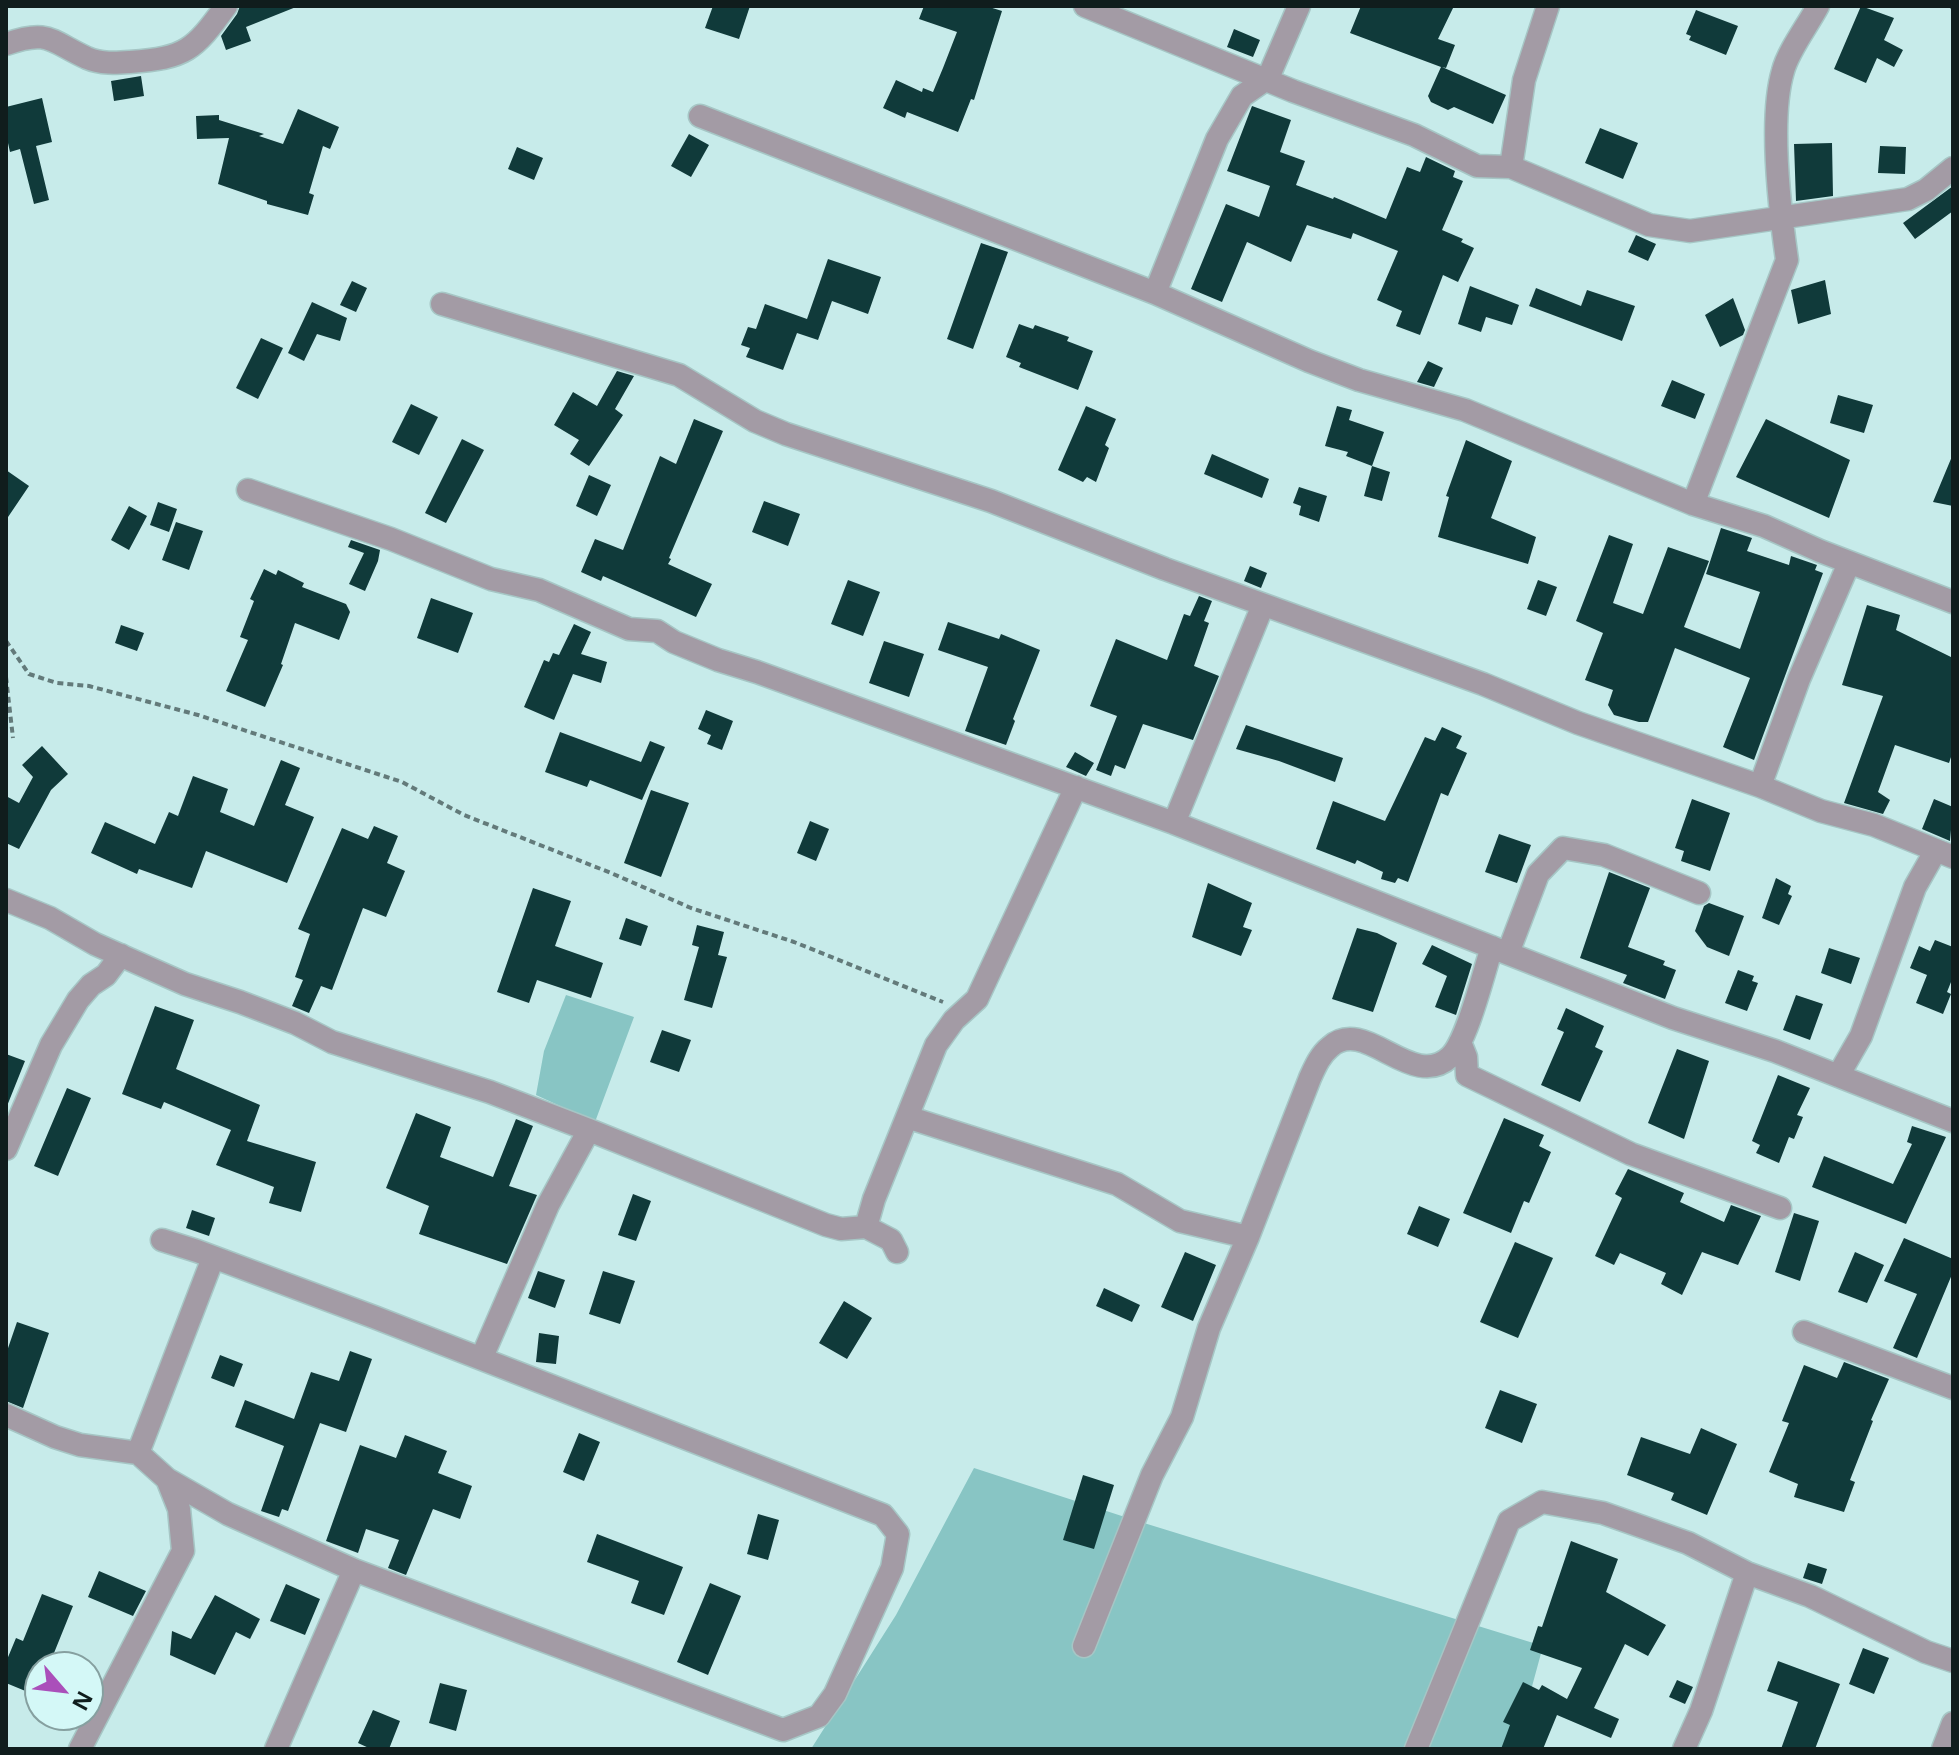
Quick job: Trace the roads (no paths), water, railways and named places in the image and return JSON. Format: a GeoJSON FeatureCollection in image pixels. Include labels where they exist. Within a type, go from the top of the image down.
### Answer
{"type":"FeatureCollection","features":[{"type":"Feature","properties":{"kind":"street"},"geometry":{"type":"LineString","coordinates":[[6,44],[29,36],[47,37],[89,59],[109,63],[178,56],[202,40],[226,6]]}},
{"type":"Feature","properties":{"kind":"street"},"geometry":{"type":"LineString","coordinates":[[1085,6],[1268,78],[1293,91],[1414,135],[1477,166],[1511,167],[1649,225],[1690,231],[1908,199],[1926,190],[1953,168]]}},
{"type":"Feature","properties":{"kind":"street"},"geometry":{"type":"LineString","coordinates":[[1155,293],[1217,139],[1242,96],[1268,78],[1299,6]]}},
{"type":"Feature","properties":{"kind":"street"},"geometry":{"type":"LineString","coordinates":[[1511,167],[1524,80],[1548,6]]}},
{"type":"Feature","properties":{"kind":"street"},"geometry":{"type":"LineString","coordinates":[[1693,504],[1787,260],[1777,116],[1783,69],[1818,6]]}},
{"type":"Feature","properties":{"kind":"street"},"geometry":{"type":"LineString","coordinates":[[700,116],[1155,293],[1309,361],[1359,380],[1465,410],[1693,504],[1764,526],[1849,563],[1953,602]]}},
{"type":"Feature","properties":{"kind":"street"},"geometry":{"type":"LineString","coordinates":[[442,304],[679,375],[755,421],[786,434],[991,501],[1263,605],[1483,684],[1578,723],[1760,786],[1821,811],[1874,825],[1944,854],[1915,887],[1861,1036],[1838,1076]]}},
{"type":"Feature","properties":{"kind":"street"},"geometry":{"type":"LineString","coordinates":[[248,490],[391,539],[491,579],[539,590],[629,629],[657,631],[674,642],[718,660],[1174,823],[1673,1018],[1775,1051],[1953,1121]]}},
{"type":"Feature","properties":{"kind":"street"},"geometry":{"type":"LineString","coordinates":[[1760,786],[1799,679],[1849,563]]}},
{"type":"Feature","properties":{"kind":"street"},"geometry":{"type":"LineString","coordinates":[[1174,823],[1263,605]]}},
{"type":"Feature","properties":{"kind":"street"},"geometry":{"type":"LineString","coordinates":[[866,1227],[936,1045],[977,999],[1076,787]]}},
{"type":"Feature","properties":{"kind":"street"},"geometry":{"type":"LineString","coordinates":[[1084,1646],[1152,1475],[1182,1417],[1209,1328],[1321,1056],[1331,1045],[1343,1039],[1364,1041],[1417,1067],[1438,1065],[1451,1056],[1538,874],[1563,848],[1604,855],[1699,893]]}},
{"type":"Feature","properties":{"kind":"street"},"geometry":{"type":"LineString","coordinates":[[6,900],[185,984],[295,1023],[332,1042],[490,1092],[826,1225],[841,1229],[866,1227],[891,1240],[897,1252]]}},
{"type":"Feature","properties":{"kind":"street"},"geometry":{"type":"LineString","coordinates":[[6,1149],[51,1045],[71,1011],[121,955]]}},
{"type":"Feature","properties":{"kind":"street"},"geometry":{"type":"LineString","coordinates":[[1460,1042],[1466,1057],[1467,1075],[1631,1154],[1780,1208]]}},
{"type":"Feature","properties":{"kind":"street"},"geometry":{"type":"LineString","coordinates":[[907,1117],[1117,1184],[1180,1221],[1248,1237]]}},
{"type":"Feature","properties":{"kind":"street"},"geometry":{"type":"LineString","coordinates":[[482,1357],[548,1205],[589,1130]]}},
{"type":"Feature","properties":{"kind":"street"},"geometry":{"type":"LineString","coordinates":[[6,1415],[80,1445],[138,1453],[167,1479],[228,1514],[354,1570],[783,1730],[819,1716],[835,1694],[892,1568],[898,1534],[883,1515],[482,1357],[162,1240]]}},
{"type":"Feature","properties":{"kind":"street"},"geometry":{"type":"LineString","coordinates":[[138,1453],[213,1258]]}},
{"type":"Feature","properties":{"kind":"street"},"geometry":{"type":"LineString","coordinates":[[1804,1332],[1953,1388]]}},
{"type":"Feature","properties":{"kind":"street"},"geometry":{"type":"LineString","coordinates":[[80,1749],[183,1551],[179,1509],[167,1479]]}},
{"type":"Feature","properties":{"kind":"street"},"geometry":{"type":"LineString","coordinates":[[1416,1749],[1509,1521],[1542,1502],[1603,1513],[1688,1543],[1747,1573],[1810,1596],[1926,1652],[1953,1661]]}},
{"type":"Feature","properties":{"kind":"street"},"geometry":{"type":"LineString","coordinates":[[276,1749],[354,1570]]}},
{"type":"Feature","properties":{"kind":"street"},"geometry":{"type":"LineString","coordinates":[[1684,1749],[1701,1711],[1747,1573]]}},
{"type":"Feature","properties":{"kind":"street"},"geometry":{"type":"LineString","coordinates":[[1943,1749],[1953,1723]]}}]}
